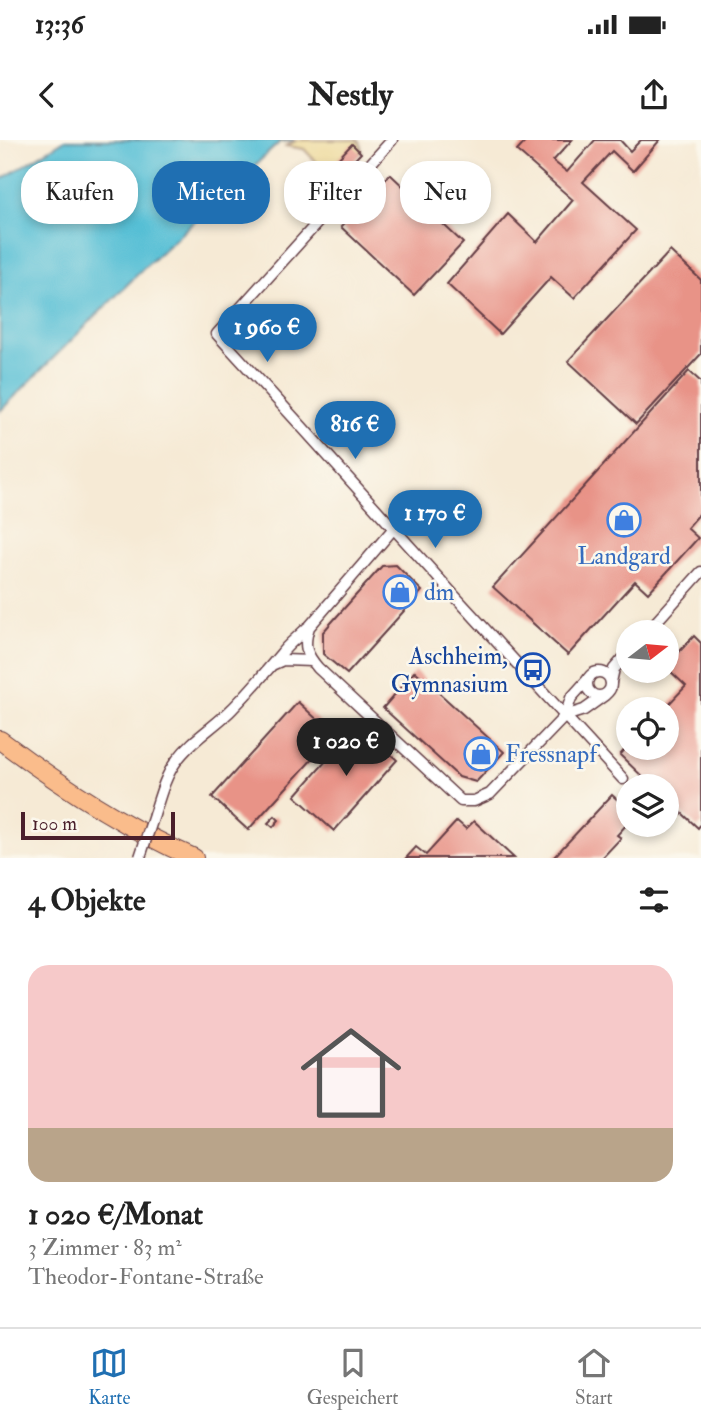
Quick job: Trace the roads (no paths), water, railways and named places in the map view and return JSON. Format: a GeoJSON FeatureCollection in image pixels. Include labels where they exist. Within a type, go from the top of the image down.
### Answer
{"type":"FeatureCollection","features":[{"type":"Feature","properties":{"kind":"main road"},"geometry":{"type":"LineString","coordinates":[[0,740],[37,768],[104,811],[194,858]]}},
{"type":"Feature","properties":{"kind":"main road"},"geometry":{"type":"LineString","coordinates":[[104,811],[117,828],[173,858]]}},
{"type":"Feature","properties":{"kind":"street"},"geometry":{"type":"LineString","coordinates":[[392,140],[217,334],[618,774]]}},
{"type":"Feature","properties":{"kind":"street"},"geometry":{"type":"LineString","coordinates":[[140,858],[164,784],[178,758],[217,724],[274,664],[280,654],[309,627],[394,528]]}},
{"type":"Feature","properties":{"kind":"street"},"geometry":{"type":"LineString","coordinates":[[658,620],[701,572]]}},
{"type":"Feature","properties":{"kind":"street"},"geometry":{"type":"LineString","coordinates":[[309,627],[305,638],[308,656],[318,668],[461,801],[474,801],[490,794],[565,716],[570,698],[594,675],[614,668]]}},
{"type":"Feature","properties":{"kind":"street"},"geometry":{"type":"LineString","coordinates":[[274,664],[282,660],[312,661]]}},
{"type":"Feature","properties":{"kind":"street"},"geometry":{"type":"LineString","coordinates":[[565,716],[584,710],[605,695],[610,689],[614,668]]}},
{"type":"Feature","properties":{"kind":"street"},"geometry":{"type":"LineString","coordinates":[[594,675],[607,675],[611,682]]}},
{"type":"Feature","properties":{"kind":"street"},"geometry":{"type":"LineString","coordinates":[[594,675],[587,684],[591,692],[599,696],[605,695]]}},
{"type":"Feature","properties":{"kind":"water"},"geometry":{"type":"Polygon","coordinates":[[[65,140],[294,140],[280,142],[259,161],[152,161],[152,224],[191,224],[0,411],[0,180],[21,167],[21,224],[138,224],[138,161],[31,161],[65,140]]]}},
{"type":"Feature","properties":{"kind":"place","name":"Landgard"},"geometry":{"type":"Point","coordinates":[624,520]}},
{"type":"Feature","properties":{"kind":"place","name":"dm"},"geometry":{"type":"Point","coordinates":[400,592]}},
{"type":"Feature","properties":{"kind":"place","name":"Aschheim, Gymnasium"},"geometry":{"type":"Point","coordinates":[533,670]}},
{"type":"Feature","properties":{"kind":"place","name":"Fressnapf"},"geometry":{"type":"Point","coordinates":[481,754]}}]}
